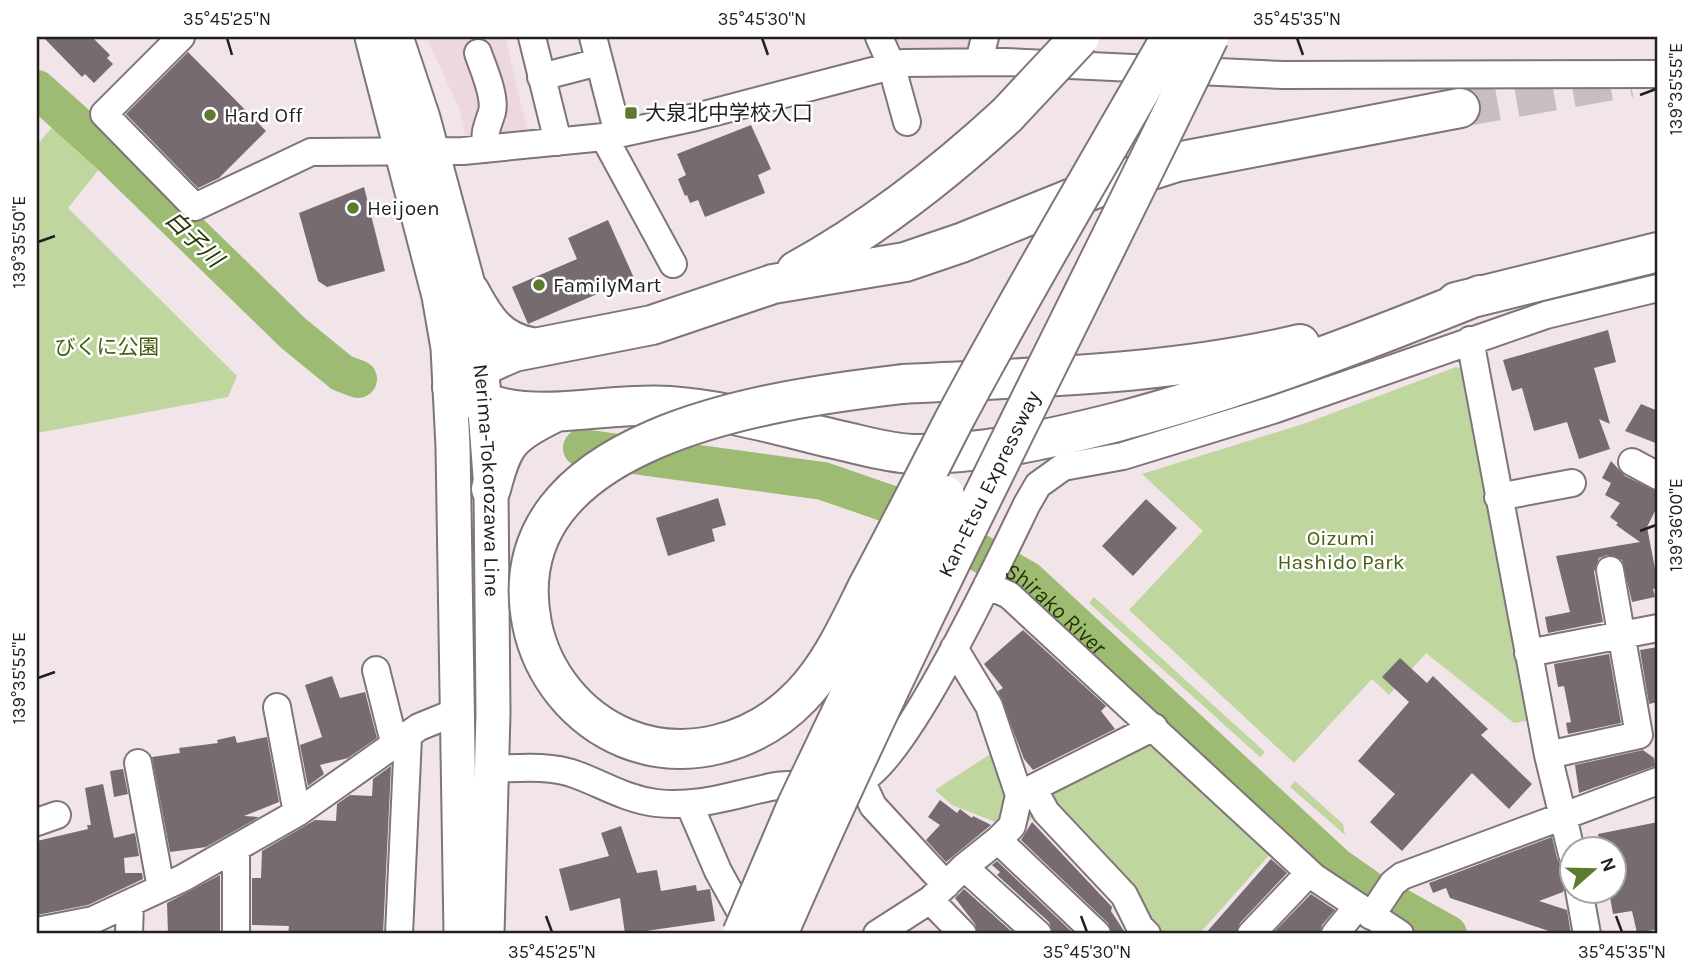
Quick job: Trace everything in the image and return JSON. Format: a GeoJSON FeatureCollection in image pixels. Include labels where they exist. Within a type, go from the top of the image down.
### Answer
{"type":"FeatureCollection","features":[{"type":"Feature","properties":{"kind":"highway"},"geometry":{"type":"LineString","coordinates":[[772,284],[895,209],[934,180],[1007,115],[1080,37]]}},
{"type":"Feature","properties":{"kind":"highway"},"geometry":{"type":"LineString","coordinates":[[1171,37],[956,416],[841,640],[802,696],[752,733],[697,749],[660,748],[625,738],[578,708],[565,694],[544,661],[532,623],[529,603],[531,571],[539,541],[558,504],[572,489],[623,453],[694,426],[788,403],[903,384],[1129,372],[1202,363],[1339,334],[1480,295],[1658,252]]}},
{"type":"Feature","properties":{"kind":"highway","name":"Kan-Etsu Expressway"},"geometry":{"type":"LineString","coordinates":[[739,919],[797,805],[885,616],[1171,37]]}},
{"type":"Feature","properties":{"kind":"highway","name":"Kan-Etsu Expressway"},"geometry":{"type":"LineString","coordinates":[[778,934],[829,814],[914,633],[1209,37]]}},
{"type":"Feature","properties":{"kind":"highway"},"geometry":{"type":"LineString","coordinates":[[1460,108],[1177,162],[1102,186],[917,258],[772,284],[652,325],[601,337],[531,347],[466,377],[485,406],[552,414],[620,405],[670,406],[715,411],[908,454],[970,452],[1038,442],[1184,404],[1308,363],[1480,295]]}},
{"type":"Feature","properties":{"kind":"highway"},"geometry":{"type":"LineString","coordinates":[[470,292],[486,320],[503,338],[531,347]]}},
{"type":"Feature","properties":{"kind":"highway"},"geometry":{"type":"LineString","coordinates":[[491,489],[499,457],[509,441],[552,414]]}},
{"type":"Feature","properties":{"kind":"main road","name":"Nerima-Tokorozawa Line"},"geometry":{"type":"LineString","coordinates":[[372,37],[470,292],[456,712],[461,934]]}},
{"type":"Feature","properties":{"kind":"main road","name":"Nerima-Tokorozawa Line"},"geometry":{"type":"LineString","coordinates":[[396,37],[439,296],[466,377]]}},
{"type":"Feature","properties":{"kind":"main road","name":"Nerima-Tokorozawa Line"},"geometry":{"type":"LineString","coordinates":[[485,406],[491,489],[493,769],[487,934]]}},
{"type":"Feature","properties":{"kind":"street"},"geometry":{"type":"LineString","coordinates":[[181,37],[104,114],[195,207],[311,152],[486,149],[611,136],[696,117],[891,64],[982,49],[1283,75],[1658,74]]}},
{"type":"Feature","properties":{"kind":"street"},"geometry":{"type":"LineString","coordinates":[[531,37],[558,142]]}},
{"type":"Feature","properties":{"kind":"street"},"geometry":{"type":"LineString","coordinates":[[879,37],[891,64],[907,122]]}},
{"type":"Feature","properties":{"kind":"street"},"geometry":{"type":"LineString","coordinates":[[541,77],[596,49],[611,136],[673,264]]}},
{"type":"Feature","properties":{"kind":"street"},"geometry":{"type":"LineString","coordinates":[[478,53],[492,111],[484,127],[486,149]]}},
{"type":"Feature","properties":{"kind":"street"},"geometry":{"type":"LineString","coordinates":[[797,934],[861,780],[892,751],[954,648],[1038,485],[1063,467],[1123,456],[1273,410],[1546,315],[1658,288]]}},
{"type":"Feature","properties":{"kind":"street"},"geometry":{"type":"LineString","coordinates":[[1470,340],[1548,755],[1561,816],[1569,834]]}},
{"type":"Feature","properties":{"kind":"street"},"geometry":{"type":"LineString","coordinates":[[1632,462],[1658,476]]}},
{"type":"Feature","properties":{"kind":"street"},"geometry":{"type":"LineString","coordinates":[[1498,497],[1572,483]]}},
{"type":"Feature","properties":{"kind":"street"},"geometry":{"type":"LineString","coordinates":[[1548,755],[1639,735],[1610,570]]}},
{"type":"Feature","properties":{"kind":"street"},"geometry":{"type":"LineString","coordinates":[[988,580],[1009,595],[1154,727],[1309,873],[1400,934]]}},
{"type":"Feature","properties":{"kind":"street"},"geometry":{"type":"LineString","coordinates":[[1528,653],[1658,628]]}},
{"type":"Feature","properties":{"kind":"street"},"geometry":{"type":"LineString","coordinates":[[954,648],[989,706],[1026,792],[1124,895],[1140,927],[1147,934]]}},
{"type":"Feature","properties":{"kind":"street"},"geometry":{"type":"LineString","coordinates":[[376,670],[401,741],[398,934]]}},
{"type":"Feature","properties":{"kind":"street"},"geometry":{"type":"LineString","coordinates":[[277,707],[297,813]]}},
{"type":"Feature","properties":{"kind":"street"},"geometry":{"type":"LineString","coordinates":[[37,931],[93,920],[236,849],[297,813],[419,727],[456,712]]}},
{"type":"Feature","properties":{"kind":"street"},"geometry":{"type":"LineString","coordinates":[[877,934],[946,884],[998,840],[1012,826],[1026,792],[1154,727]]}},
{"type":"Feature","properties":{"kind":"street"},"geometry":{"type":"LineString","coordinates":[[138,763],[161,888]]}},
{"type":"Feature","properties":{"kind":"street"},"geometry":{"type":"LineString","coordinates":[[493,769],[559,770],[636,800],[690,806],[779,786],[861,780]]}},
{"type":"Feature","properties":{"kind":"street"},"geometry":{"type":"LineString","coordinates":[[861,780],[873,806],[946,884],[1038,934]]}},
{"type":"Feature","properties":{"kind":"street"},"geometry":{"type":"LineString","coordinates":[[1335,934],[1368,912],[1402,876],[1658,781]]}},
{"type":"Feature","properties":{"kind":"street"},"geometry":{"type":"LineString","coordinates":[[724,934],[739,919],[778,812],[779,786]]}},
{"type":"Feature","properties":{"kind":"street"},"geometry":{"type":"LineString","coordinates":[[690,806],[739,919],[753,934]]}},
{"type":"Feature","properties":{"kind":"street"},"geometry":{"type":"LineString","coordinates":[[998,840],[1097,934]]}},
{"type":"Feature","properties":{"kind":"street"},"geometry":{"type":"LineString","coordinates":[[236,849],[236,934]]}},
{"type":"Feature","properties":{"kind":"street"},"geometry":{"type":"LineString","coordinates":[[1251,934],[1309,873]]}},
{"type":"Feature","properties":{"kind":"street"},"geometry":{"type":"LineString","coordinates":[[946,884],[963,934]]}},
{"type":"Feature","properties":{"kind":"street"},"geometry":{"type":"LineString","coordinates":[[129,934],[130,903]]}},
{"type":"Feature","properties":{"kind":"street"},"geometry":{"type":"LineString","coordinates":[[1581,904],[1587,934]]}},
{"type":"Feature","properties":{"kind":"shaded area"},"geometry":{"type":"Polygon","coordinates":[[[426,37],[505,37],[528,132],[466,137],[459,108],[426,37]]]}},
{"type":"Feature","properties":{"kind":"shaded area"},"geometry":{"type":"Polygon","coordinates":[[[891,37],[976,37],[974,44],[966,51],[904,50],[893,43],[891,37]]]}},
{"type":"Feature","properties":{"kind":"green space","name":"びくに公園"},"geometry":{"type":"Polygon","coordinates":[[[55,124],[100,168],[68,208],[237,376],[228,397],[37,433],[37,145],[55,124]]]}},
{"type":"Feature","properties":{"kind":"green space","name":"Oizumi Hashido Park"},"geometry":{"type":"Polygon","coordinates":[[[1456,367],[1464,369],[1532,720],[1514,723],[1426,653],[1389,695],[1372,679],[1294,763],[1129,610],[1203,531],[1142,474],[1306,423],[1456,367]]]}},
{"type":"Feature","properties":{"kind":"green space"},"geometry":{"type":"Polygon","coordinates":[[[1094,597],[1265,752],[1260,757],[1089,603],[1094,597]]]}},
{"type":"Feature","properties":{"kind":"green space"},"geometry":{"type":"Polygon","coordinates":[[[1142,740],[1155,743],[1272,852],[1201,932],[1203,934],[1131,934],[1117,907],[1032,818],[1024,824],[1024,802],[1142,740]]]}},
{"type":"Feature","properties":{"kind":"green space"},"geometry":{"type":"Polygon","coordinates":[[[995,751],[1010,801],[1003,825],[952,805],[935,790],[995,751]]]}},
{"type":"Feature","properties":{"kind":"green space"},"geometry":{"type":"Polygon","coordinates":[[[1295,781],[1343,824],[1345,835],[1290,787],[1295,781]]]}},
{"type":"Feature","properties":{"kind":"building"},"geometry":{"type":"Polygon","coordinates":[[[43,37],[92,37],[110,55],[107,58],[113,64],[94,83],[85,74],[82,77],[43,37]]]}},
{"type":"Feature","properties":{"kind":"building"},"geometry":{"type":"Polygon","coordinates":[[[188,52],[266,131],[219,178],[198,188],[126,114],[188,52]]]}},
{"type":"Feature","properties":{"kind":"building"},"geometry":{"type":"Polygon","coordinates":[[[751,125],[771,169],[758,175],[765,193],[705,217],[698,200],[690,203],[687,195],[685,196],[678,179],[686,175],[677,154],[751,125]]]}},
{"type":"Feature","properties":{"kind":"building"},"geometry":{"type":"Polygon","coordinates":[[[364,187],[385,271],[327,287],[318,281],[299,213],[364,187]]]}},
{"type":"Feature","properties":{"kind":"building"},"geometry":{"type":"Polygon","coordinates":[[[608,220],[634,278],[528,324],[512,287],[577,259],[568,238],[608,220]]]}},
{"type":"Feature","properties":{"kind":"building"},"geometry":{"type":"Polygon","coordinates":[[[1608,330],[1616,362],[1594,368],[1610,424],[1599,419],[1610,449],[1579,459],[1567,422],[1534,431],[1522,388],[1512,391],[1503,360],[1608,330]]]}},
{"type":"Feature","properties":{"kind":"building"},"geometry":{"type":"Polygon","coordinates":[[[1641,404],[1658,411],[1658,444],[1625,431],[1641,404]]]}},
{"type":"Feature","properties":{"kind":"building"},"geometry":{"type":"Polygon","coordinates":[[[1611,461],[1625,476],[1658,492],[1658,505],[1647,527],[1658,584],[1658,588],[1653,589],[1655,597],[1632,602],[1622,560],[1607,555],[1599,558],[1594,572],[1603,622],[1548,633],[1545,617],[1570,612],[1556,556],[1640,542],[1616,525],[1618,523],[1610,517],[1620,503],[1605,495],[1611,483],[1602,478],[1611,461]]]}},
{"type":"Feature","properties":{"kind":"building"},"geometry":{"type":"Polygon","coordinates":[[[718,498],[726,525],[712,529],[715,541],[668,556],[656,518],[718,498]]]}},
{"type":"Feature","properties":{"kind":"building"},"geometry":{"type":"Polygon","coordinates":[[[1146,499],[1177,528],[1133,576],[1102,546],[1146,499]]]}},
{"type":"Feature","properties":{"kind":"building"},"geometry":{"type":"Polygon","coordinates":[[[1023,630],[1106,706],[1101,711],[1115,729],[1033,770],[1024,759],[998,691],[1003,688],[984,664],[1023,630]]]}},
{"type":"Feature","properties":{"kind":"building"},"geometry":{"type":"Polygon","coordinates":[[[1658,647],[1658,702],[1649,704],[1640,650],[1658,647]]]}},
{"type":"Feature","properties":{"kind":"building"},"geometry":{"type":"Polygon","coordinates":[[[1609,654],[1621,723],[1568,734],[1566,723],[1571,722],[1564,686],[1558,687],[1554,664],[1609,654]]]}},
{"type":"Feature","properties":{"kind":"building"},"geometry":{"type":"Polygon","coordinates":[[[1400,658],[1427,683],[1433,676],[1488,729],[1481,735],[1532,784],[1509,809],[1472,773],[1402,851],[1370,822],[1395,794],[1358,761],[1409,702],[1382,677],[1400,658]]]}},
{"type":"Feature","properties":{"kind":"building"},"geometry":{"type":"Polygon","coordinates":[[[332,676],[340,698],[365,692],[377,738],[348,758],[320,765],[324,774],[308,786],[300,745],[322,737],[305,685],[332,676]]]}},
{"type":"Feature","properties":{"kind":"building"},"geometry":{"type":"Polygon","coordinates":[[[235,736],[237,743],[267,737],[279,802],[244,816],[259,817],[206,847],[170,852],[152,757],[180,753],[179,748],[218,743],[217,740],[235,736]]]}},
{"type":"Feature","properties":{"kind":"building"},"geometry":{"type":"Polygon","coordinates":[[[1643,750],[1654,758],[1655,766],[1579,793],[1575,765],[1643,750]]]}},
{"type":"Feature","properties":{"kind":"building"},"geometry":{"type":"Polygon","coordinates":[[[391,766],[383,934],[288,934],[289,926],[252,925],[252,878],[261,878],[262,851],[315,820],[336,821],[337,804],[350,795],[372,796],[373,779],[391,766]]]}},
{"type":"Feature","properties":{"kind":"building"},"geometry":{"type":"Polygon","coordinates":[[[123,769],[128,794],[114,797],[110,771],[123,769]]]}},
{"type":"Feature","properties":{"kind":"building"},"geometry":{"type":"Polygon","coordinates":[[[103,784],[114,838],[135,833],[139,856],[124,858],[125,873],[142,873],[143,879],[88,905],[37,915],[37,841],[88,829],[87,825],[91,825],[85,788],[103,784]]]}},
{"type":"Feature","properties":{"kind":"building"},"geometry":{"type":"Polygon","coordinates":[[[940,800],[957,813],[960,809],[972,818],[973,816],[991,825],[946,862],[926,840],[940,825],[928,817],[940,800]]]}},
{"type":"Feature","properties":{"kind":"building"},"geometry":{"type":"Polygon","coordinates":[[[1032,822],[1112,907],[1111,911],[1126,934],[1112,934],[1108,923],[1021,840],[1032,822]]]}},
{"type":"Feature","properties":{"kind":"building"},"geometry":{"type":"Polygon","coordinates":[[[1658,822],[1658,929],[1637,933],[1632,911],[1613,914],[1611,904],[1628,904],[1628,834],[1598,834],[1658,822]]]}},
{"type":"Feature","properties":{"kind":"building"},"geometry":{"type":"Polygon","coordinates":[[[621,826],[637,873],[657,870],[661,891],[696,885],[697,891],[710,889],[715,921],[625,934],[620,898],[570,911],[559,869],[609,856],[601,833],[621,826]]]}},
{"type":"Feature","properties":{"kind":"building"},"geometry":{"type":"Polygon","coordinates":[[[1552,837],[1558,860],[1558,894],[1539,901],[1567,910],[1571,934],[1558,934],[1450,898],[1446,888],[1433,893],[1429,883],[1552,837]]]}},
{"type":"Feature","properties":{"kind":"building"},"geometry":{"type":"Polygon","coordinates":[[[1271,859],[1287,873],[1240,923],[1236,934],[1205,934],[1271,859]]]}},
{"type":"Feature","properties":{"kind":"building"},"geometry":{"type":"Polygon","coordinates":[[[997,861],[1074,934],[1053,934],[1049,922],[997,875],[1000,872],[992,865],[997,861]]]}},
{"type":"Feature","properties":{"kind":"building"},"geometry":{"type":"Polygon","coordinates":[[[220,875],[220,934],[168,934],[167,903],[220,875]]]}},
{"type":"Feature","properties":{"kind":"building"},"geometry":{"type":"Polygon","coordinates":[[[964,889],[1012,932],[978,934],[975,924],[955,898],[964,889]]]}},
{"type":"Feature","properties":{"kind":"building"},"geometry":{"type":"Polygon","coordinates":[[[1311,894],[1335,910],[1322,925],[1320,934],[1272,934],[1311,894]]]}},
{"type":"Feature","properties":{"kind":"waterway","name":"白子川"},"geometry":{"type":"LineString","coordinates":[[37,89],[105,150],[293,333],[342,373],[358,379]]}},
{"type":"Feature","properties":{"kind":"waterway","name":"Shirako River"},"geometry":{"type":"LineString","coordinates":[[582,448],[823,481],[901,508],[1027,580],[1336,866],[1373,892],[1448,934]]}},
{"type":"Feature","properties":{"kind":"tunnel"},"geometry":{"type":"LineString","coordinates":[[1460,108],[1630,78]]}},
{"type":"Feature","properties":{"kind":"place","name":"大泉北中学校入口"},"geometry":{"type":"Point","coordinates":[631,113]}},
{"type":"Feature","properties":{"kind":"place","name":"Hard Off"},"geometry":{"type":"Point","coordinates":[210,115]}},
{"type":"Feature","properties":{"kind":"place","name":"Heijoen"},"geometry":{"type":"Point","coordinates":[353,208]}},
{"type":"Feature","properties":{"kind":"place","name":"FamilyMart"},"geometry":{"type":"Point","coordinates":[539,285]}}]}
